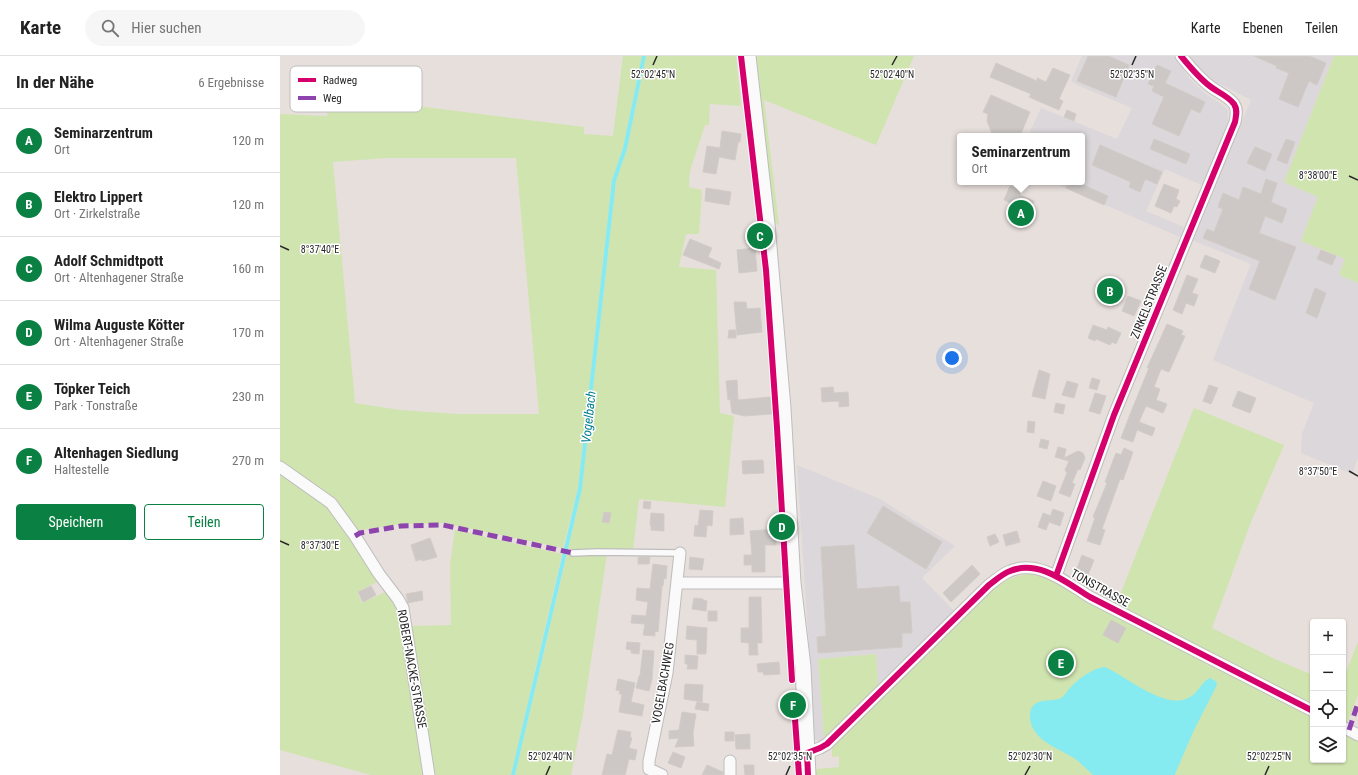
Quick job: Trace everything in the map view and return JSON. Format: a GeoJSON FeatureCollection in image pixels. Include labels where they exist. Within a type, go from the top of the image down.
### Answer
{"type":"FeatureCollection","features":[{"type":"Feature","properties":{"kind":"main road"},"geometry":{"type":"LineString","coordinates":[[748,56],[771,264],[783,408],[793,583],[803,668],[808,775]]}},
{"type":"Feature","properties":{"kind":"street","name":"ZIRKELSTRASSE"},"geometry":{"type":"LineString","coordinates":[[1056,576],[1117,408],[1235,122],[1237,113],[1234,105],[1228,98],[1211,87],[1196,74],[1181,56]]}},
{"type":"Feature","properties":{"kind":"street","name":"ROBERT-NACKE-STRASSE"},"geometry":{"type":"LineString","coordinates":[[280,467],[331,503],[403,608],[430,775]]}},
{"type":"Feature","properties":{"kind":"street","name":"VOGELBACHWEG"},"geometry":{"type":"LineString","coordinates":[[662,775],[649,769],[649,761],[667,673],[678,583],[680,553]]}},
{"type":"Feature","properties":{"kind":"street","name":"TONSTRASSE"},"geometry":{"type":"LineString","coordinates":[[807,753],[827,744],[1001,575],[1010,570],[1026,568],[1037,569],[1056,576],[1090,597],[1310,709]]}},
{"type":"Feature","properties":{"kind":"street"},"geometry":{"type":"LineString","coordinates":[[678,583],[793,583]]}},
{"type":"Feature","properties":{"kind":"street"},"geometry":{"type":"LineString","coordinates":[[1346,729],[1358,735]]}},
{"type":"Feature","properties":{"kind":"street"},"geometry":{"type":"LineString","coordinates":[[730,761],[730,775]]}},
{"type":"Feature","properties":{"kind":"lane"},"geometry":{"type":"LineString","coordinates":[[573,553],[680,553]]}},
{"type":"Feature","properties":{"kind":"shaded area"},"geometry":{"type":"Polygon","coordinates":[[[1082,56],[1173,56],[1191,80],[1206,94],[1228,110],[1228,120],[1224,133],[1204,186],[1165,169],[1146,211],[1186,228],[1182,238],[1059,185],[1085,185],[1085,133],[1029,133],[1041,108],[1117,139],[1132,108],[1077,85],[1071,81],[1082,56]]]}},
{"type":"Feature","properties":{"kind":"shaded area"},"geometry":{"type":"Polygon","coordinates":[[[1190,56],[1334,56],[1284,182],[1318,197],[1301,241],[1345,259],[1339,275],[1358,283],[1358,458],[1352,474],[1301,453],[1302,434],[1314,403],[1213,360],[1251,264],[1192,240],[1251,100],[1214,81],[1197,67],[1190,56]]]}},
{"type":"Feature","properties":{"kind":"shaded area"},"geometry":{"type":"Polygon","coordinates":[[[797,465],[880,499],[955,546],[922,578],[954,611],[878,685],[876,654],[818,659],[824,738],[821,742],[815,739],[797,465]]]}},
{"type":"Feature","properties":{"kind":"green space"},"geometry":{"type":"Polygon","coordinates":[[[623,56],[642,56],[623,148],[612,180],[578,488],[563,548],[443,523],[401,524],[356,530],[280,462],[280,114],[327,116],[328,112],[422,112],[422,107],[584,127],[584,134],[613,136],[623,56]],[[386,158],[333,162],[355,403],[400,410],[457,414],[539,414],[516,158],[386,158]]]}},
{"type":"Feature","properties":{"kind":"green space"},"geometry":{"type":"Polygon","coordinates":[[[646,56],[736,56],[741,106],[710,104],[709,125],[705,125],[690,171],[689,187],[702,190],[699,234],[686,234],[679,267],[716,270],[720,413],[734,416],[725,507],[639,499],[633,550],[568,549],[582,489],[616,181],[627,149],[646,56]]]}},
{"type":"Feature","properties":{"kind":"green space"},"geometry":{"type":"Polygon","coordinates":[[[753,56],[914,56],[876,145],[764,100],[779,225],[772,220],[753,56]]]}},
{"type":"Feature","properties":{"kind":"green space"},"geometry":{"type":"Polygon","coordinates":[[[1334,56],[1358,56],[1358,283],[1339,275],[1345,259],[1301,241],[1318,197],[1284,182],[1334,56]]]}},
{"type":"Feature","properties":{"kind":"green space"},"geometry":{"type":"Polygon","coordinates":[[[1194,408],[1284,445],[1251,522],[1212,628],[1277,660],[1310,674],[1310,706],[1158,625],[1116,605],[1194,408]]]}},
{"type":"Feature","properties":{"kind":"green space"},"geometry":{"type":"Polygon","coordinates":[[[280,470],[329,505],[381,580],[357,592],[362,603],[389,590],[401,608],[428,775],[371,775],[280,750],[280,470]]]}},
{"type":"Feature","properties":{"kind":"green space"},"geometry":{"type":"Polygon","coordinates":[[[455,530],[562,554],[511,775],[432,775],[410,626],[451,625],[450,564],[455,530]]]}},
{"type":"Feature","properties":{"kind":"green space"},"geometry":{"type":"Polygon","coordinates":[[[567,554],[607,554],[583,714],[571,775],[515,775],[567,554]]]}},
{"type":"Feature","properties":{"kind":"green space"},"geometry":{"type":"Polygon","coordinates":[[[1030,574],[1057,582],[1183,651],[1310,716],[1310,763],[1346,763],[1346,735],[1358,741],[1358,775],[816,775],[816,769],[839,767],[839,756],[832,757],[832,747],[992,590],[1010,579],[1030,574]]]}},
{"type":"Feature","properties":{"kind":"green space"},"geometry":{"type":"Polygon","coordinates":[[[1358,642],[1358,695],[1347,724],[1346,724],[1346,672],[1358,642]]]}},
{"type":"Feature","properties":{"kind":"green space"},"geometry":{"type":"Polygon","coordinates":[[[876,654],[878,685],[824,738],[818,659],[876,654]]]}},
{"type":"Feature","properties":{"kind":"water","name":"Vogelbach"},"geometry":{"type":"Polygon","coordinates":[[[642,56],[646,56],[627,149],[616,181],[582,489],[515,775],[511,775],[578,488],[612,180],[623,148],[642,56]]]}},
{"type":"Feature","properties":{"kind":"water"},"geometry":{"type":"Polygon","coordinates":[[[1105,667],[1145,690],[1157,696],[1168,699],[1178,700],[1188,698],[1210,678],[1217,682],[1216,687],[1194,730],[1175,775],[1093,775],[1077,760],[1047,743],[1035,732],[1031,725],[1030,716],[1033,706],[1040,702],[1061,698],[1082,677],[1091,671],[1105,667]]]}},
{"type":"Feature","properties":{"kind":"building"},"geometry":{"type":"Polygon","coordinates":[[[1088,56],[1108,56],[1129,65],[1116,97],[1077,81],[1088,56]]]}},
{"type":"Feature","properties":{"kind":"building"},"geometry":{"type":"Polygon","coordinates":[[[1254,56],[1309,56],[1326,63],[1317,85],[1309,81],[1298,107],[1279,99],[1289,73],[1254,56]]]}},
{"type":"Feature","properties":{"kind":"building"},"geometry":{"type":"Polygon","coordinates":[[[996,63],[1037,81],[1037,78],[1046,82],[1053,68],[1070,75],[1059,99],[1063,101],[1059,110],[1029,97],[1031,94],[990,77],[996,63]]]}},
{"type":"Feature","properties":{"kind":"building"},"geometry":{"type":"Polygon","coordinates":[[[1157,65],[1171,71],[1165,83],[1205,102],[1200,113],[1191,109],[1179,136],[1152,124],[1164,97],[1152,91],[1154,86],[1148,84],[1157,65]]]}},
{"type":"Feature","properties":{"kind":"building"},"geometry":{"type":"Polygon","coordinates":[[[991,95],[1030,112],[1021,133],[992,133],[987,121],[988,114],[983,112],[991,95]]]}},
{"type":"Feature","properties":{"kind":"building"},"geometry":{"type":"Polygon","coordinates":[[[1067,110],[1076,114],[1074,121],[1064,117],[1067,110]]]}},
{"type":"Feature","properties":{"kind":"building"},"geometry":{"type":"Polygon","coordinates":[[[722,131],[741,134],[735,160],[719,157],[716,174],[703,172],[707,146],[720,148],[722,131]]]}},
{"type":"Feature","properties":{"kind":"building"},"geometry":{"type":"Polygon","coordinates":[[[1154,139],[1190,154],[1186,164],[1150,149],[1154,139]]]}},
{"type":"Feature","properties":{"kind":"building"},"geometry":{"type":"Polygon","coordinates":[[[1286,139],[1295,142],[1287,164],[1277,160],[1286,139]]]}},
{"type":"Feature","properties":{"kind":"building"},"geometry":{"type":"Polygon","coordinates":[[[1100,145],[1162,172],[1157,184],[1145,179],[1140,192],[1129,187],[1131,182],[1092,165],[1100,145]]]}},
{"type":"Feature","properties":{"kind":"building"},"geometry":{"type":"Polygon","coordinates":[[[1255,147],[1272,154],[1265,171],[1247,163],[1255,147]]]}},
{"type":"Feature","properties":{"kind":"building"},"geometry":{"type":"Polygon","coordinates":[[[1266,179],[1277,183],[1271,202],[1287,209],[1282,223],[1265,216],[1259,233],[1296,247],[1275,300],[1249,289],[1260,261],[1203,238],[1207,229],[1214,232],[1223,209],[1218,207],[1223,193],[1239,200],[1243,187],[1261,194],[1266,179]]]}},
{"type":"Feature","properties":{"kind":"building"},"geometry":{"type":"Polygon","coordinates":[[[1164,184],[1179,190],[1176,199],[1180,201],[1177,207],[1174,206],[1171,213],[1155,206],[1164,184]]]}},
{"type":"Feature","properties":{"kind":"building"},"geometry":{"type":"Polygon","coordinates":[[[1068,185],[1083,185],[1108,196],[1104,205],[1066,188],[1068,185]]]}},
{"type":"Feature","properties":{"kind":"building"},"geometry":{"type":"Polygon","coordinates":[[[1010,186],[1022,191],[1020,195],[1034,201],[1023,226],[1009,220],[1015,205],[1004,200],[1010,186]]]}},
{"type":"Feature","properties":{"kind":"building"},"geometry":{"type":"Polygon","coordinates":[[[706,188],[731,192],[729,205],[705,201],[706,188]]]}},
{"type":"Feature","properties":{"kind":"building"},"geometry":{"type":"Polygon","coordinates":[[[690,239],[712,248],[708,257],[721,263],[719,269],[683,255],[690,239]]]}},
{"type":"Feature","properties":{"kind":"building"},"geometry":{"type":"Polygon","coordinates":[[[755,248],[757,271],[739,273],[737,250],[755,248]]]}},
{"type":"Feature","properties":{"kind":"building"},"geometry":{"type":"Polygon","coordinates":[[[1321,250],[1336,256],[1332,265],[1317,259],[1321,250]]]}},
{"type":"Feature","properties":{"kind":"building"},"geometry":{"type":"Polygon","coordinates":[[[1205,255],[1220,261],[1215,273],[1200,267],[1205,255]]]}},
{"type":"Feature","properties":{"kind":"building"},"geometry":{"type":"Polygon","coordinates":[[[1187,275],[1198,279],[1192,293],[1198,295],[1194,306],[1186,303],[1182,314],[1173,310],[1187,275]]]}},
{"type":"Feature","properties":{"kind":"building"},"geometry":{"type":"Polygon","coordinates":[[[1315,288],[1326,293],[1317,318],[1306,313],[1315,288]]]}},
{"type":"Feature","properties":{"kind":"building"},"geometry":{"type":"Polygon","coordinates":[[[1128,296],[1141,301],[1134,316],[1122,311],[1128,296]]]}},
{"type":"Feature","properties":{"kind":"building"},"geometry":{"type":"Polygon","coordinates":[[[734,302],[746,302],[747,309],[760,308],[762,332],[737,335],[734,302]]]}},
{"type":"Feature","properties":{"kind":"building"},"geometry":{"type":"Polygon","coordinates":[[[1167,324],[1183,331],[1181,335],[1185,336],[1169,372],[1161,369],[1154,387],[1160,389],[1156,400],[1167,404],[1163,413],[1146,406],[1139,422],[1155,428],[1152,436],[1137,430],[1133,442],[1121,438],[1149,368],[1147,368],[1167,324]]]}},
{"type":"Feature","properties":{"kind":"building"},"geometry":{"type":"Polygon","coordinates":[[[1093,325],[1107,330],[1108,327],[1121,333],[1116,344],[1112,342],[1110,345],[1096,339],[1095,341],[1088,338],[1093,325]]]}},
{"type":"Feature","properties":{"kind":"building"},"geometry":{"type":"Polygon","coordinates":[[[729,330],[736,330],[736,338],[728,338],[729,330]]]}},
{"type":"Feature","properties":{"kind":"building"},"geometry":{"type":"Polygon","coordinates":[[[1039,370],[1050,374],[1045,399],[1032,396],[1039,370]]]}},
{"type":"Feature","properties":{"kind":"building"},"geometry":{"type":"Polygon","coordinates":[[[1092,378],[1100,380],[1097,390],[1089,388],[1092,378]]]}},
{"type":"Feature","properties":{"kind":"building"},"geometry":{"type":"Polygon","coordinates":[[[737,380],[738,400],[770,397],[772,414],[744,416],[732,413],[730,399],[728,400],[726,381],[737,380]]]}},
{"type":"Feature","properties":{"kind":"building"},"geometry":{"type":"Polygon","coordinates":[[[1067,381],[1078,384],[1074,398],[1062,395],[1067,381]]]}},
{"type":"Feature","properties":{"kind":"building"},"geometry":{"type":"Polygon","coordinates":[[[1209,385],[1218,388],[1211,404],[1203,401],[1209,385]]]}},
{"type":"Feature","properties":{"kind":"building"},"geometry":{"type":"Polygon","coordinates":[[[833,387],[834,393],[848,392],[849,406],[839,407],[839,401],[822,402],[821,388],[833,387]]]}},
{"type":"Feature","properties":{"kind":"building"},"geometry":{"type":"Polygon","coordinates":[[[1238,391],[1256,398],[1250,413],[1232,406],[1238,391]]]}},
{"type":"Feature","properties":{"kind":"building"},"geometry":{"type":"Polygon","coordinates":[[[1095,393],[1106,396],[1100,414],[1089,411],[1095,393]]]}},
{"type":"Feature","properties":{"kind":"building"},"geometry":{"type":"Polygon","coordinates":[[[1056,403],[1065,405],[1063,414],[1054,412],[1056,403]]]}},
{"type":"Feature","properties":{"kind":"building"},"geometry":{"type":"Polygon","coordinates":[[[1028,421],[1035,422],[1034,433],[1027,432],[1028,421]]]}},
{"type":"Feature","properties":{"kind":"building"},"geometry":{"type":"Polygon","coordinates":[[[1041,439],[1049,441],[1047,449],[1039,447],[1041,439]]]}},
{"type":"Feature","properties":{"kind":"building"},"geometry":{"type":"Polygon","coordinates":[[[1058,447],[1066,449],[1064,458],[1078,451],[1083,453],[1085,458],[1072,483],[1075,484],[1070,497],[1059,493],[1067,473],[1065,470],[1069,461],[1055,457],[1058,447]]]}},
{"type":"Feature","properties":{"kind":"building"},"geometry":{"type":"Polygon","coordinates":[[[1124,448],[1133,452],[1123,480],[1120,479],[1102,529],[1105,530],[1100,545],[1087,541],[1095,518],[1093,517],[1107,483],[1105,482],[1114,458],[1116,453],[1121,455],[1124,448]]]}},
{"type":"Feature","properties":{"kind":"building"},"geometry":{"type":"Polygon","coordinates":[[[763,460],[764,473],[743,474],[742,461],[763,460]]]}},
{"type":"Feature","properties":{"kind":"building"},"geometry":{"type":"Polygon","coordinates":[[[1043,481],[1056,486],[1051,501],[1037,496],[1043,481]]]}},
{"type":"Feature","properties":{"kind":"building"},"geometry":{"type":"Polygon","coordinates":[[[644,501],[651,502],[650,509],[643,508],[644,501]]]}},
{"type":"Feature","properties":{"kind":"building"},"geometry":{"type":"Polygon","coordinates":[[[883,506],[942,542],[926,569],[867,533],[883,506]]]}},
{"type":"Feature","properties":{"kind":"building"},"geometry":{"type":"Polygon","coordinates":[[[1053,509],[1064,513],[1060,526],[1049,522],[1046,530],[1038,527],[1043,513],[1050,516],[1053,509]]]}},
{"type":"Feature","properties":{"kind":"building"},"geometry":{"type":"Polygon","coordinates":[[[700,510],[713,511],[712,526],[707,525],[706,537],[694,536],[695,525],[698,526],[700,510]]]}},
{"type":"Feature","properties":{"kind":"building"},"geometry":{"type":"Polygon","coordinates":[[[604,512],[611,513],[609,523],[602,522],[604,512]]]}},
{"type":"Feature","properties":{"kind":"building"},"geometry":{"type":"Polygon","coordinates":[[[651,513],[664,514],[664,531],[651,530],[651,513]]]}},
{"type":"Feature","properties":{"kind":"building"},"geometry":{"type":"Polygon","coordinates":[[[743,518],[744,534],[730,535],[730,519],[743,518]]]}},
{"type":"Feature","properties":{"kind":"building"},"geometry":{"type":"Polygon","coordinates":[[[775,529],[776,545],[765,545],[765,572],[752,572],[752,565],[744,565],[744,555],[752,555],[750,531],[775,529]]]}},
{"type":"Feature","properties":{"kind":"building"},"geometry":{"type":"Polygon","coordinates":[[[1017,531],[1020,542],[1006,546],[1003,535],[1017,531]]]}},
{"type":"Feature","properties":{"kind":"building"},"geometry":{"type":"Polygon","coordinates":[[[995,534],[999,542],[990,546],[987,537],[995,534]]]}},
{"type":"Feature","properties":{"kind":"building"},"geometry":{"type":"Polygon","coordinates":[[[430,538],[437,557],[416,561],[411,545],[430,538]]]}},
{"type":"Feature","properties":{"kind":"building"},"geometry":{"type":"Polygon","coordinates":[[[854,545],[857,589],[899,586],[900,602],[910,602],[912,633],[902,633],[902,647],[818,653],[817,637],[826,636],[821,547],[854,545]]]}},
{"type":"Feature","properties":{"kind":"building"},"geometry":{"type":"Polygon","coordinates":[[[1082,555],[1094,560],[1088,575],[1076,571],[1082,555]]]}},
{"type":"Feature","properties":{"kind":"building"},"geometry":{"type":"Polygon","coordinates":[[[638,557],[650,557],[649,564],[638,564],[638,557]]]}},
{"type":"Feature","properties":{"kind":"building"},"geometry":{"type":"Polygon","coordinates":[[[690,557],[704,559],[702,570],[689,569],[690,557]]]}},
{"type":"Feature","properties":{"kind":"building"},"geometry":{"type":"Polygon","coordinates":[[[653,564],[667,566],[666,579],[664,578],[662,586],[658,632],[655,631],[655,636],[643,635],[645,624],[631,623],[632,615],[646,616],[648,602],[636,600],[637,588],[650,589],[653,564]]]}},
{"type":"Feature","properties":{"kind":"building"},"geometry":{"type":"Polygon","coordinates":[[[972,565],[980,574],[951,602],[943,593],[972,565]]]}},
{"type":"Feature","properties":{"kind":"building"},"geometry":{"type":"Polygon","coordinates":[[[371,586],[376,595],[363,602],[358,592],[371,586]]]}},
{"type":"Feature","properties":{"kind":"building"},"geometry":{"type":"Polygon","coordinates":[[[422,591],[423,600],[408,603],[406,594],[422,591]]]}},
{"type":"Feature","properties":{"kind":"building"},"geometry":{"type":"Polygon","coordinates":[[[749,597],[761,597],[762,643],[757,643],[758,655],[749,655],[749,643],[741,642],[741,628],[749,628],[749,597]]]}},
{"type":"Feature","properties":{"kind":"building"},"geometry":{"type":"Polygon","coordinates":[[[694,598],[707,601],[706,611],[692,609],[694,598]]]}},
{"type":"Feature","properties":{"kind":"building"},"geometry":{"type":"Polygon","coordinates":[[[708,611],[717,611],[717,621],[708,621],[708,611]]]}},
{"type":"Feature","properties":{"kind":"building"},"geometry":{"type":"Polygon","coordinates":[[[1111,620],[1126,628],[1118,643],[1103,635],[1111,620]]]}},
{"type":"Feature","properties":{"kind":"building"},"geometry":{"type":"Polygon","coordinates":[[[687,626],[707,628],[706,654],[697,654],[697,640],[686,639],[687,626]]]}},
{"type":"Feature","properties":{"kind":"building"},"geometry":{"type":"Polygon","coordinates":[[[627,642],[640,643],[639,654],[631,653],[631,650],[626,649],[627,642]]]}},
{"type":"Feature","properties":{"kind":"building"},"geometry":{"type":"Polygon","coordinates":[[[643,650],[654,651],[652,679],[649,691],[636,688],[640,676],[643,650]]]}},
{"type":"Feature","properties":{"kind":"building"},"geometry":{"type":"Polygon","coordinates":[[[685,655],[698,656],[697,669],[687,669],[688,664],[685,664],[685,655]]]}},
{"type":"Feature","properties":{"kind":"building"},"geometry":{"type":"Polygon","coordinates":[[[779,662],[780,674],[764,675],[763,672],[758,672],[757,664],[779,662]]]}},
{"type":"Feature","properties":{"kind":"building"},"geometry":{"type":"Polygon","coordinates":[[[618,679],[635,683],[631,702],[644,705],[642,716],[619,712],[622,694],[619,694],[620,691],[616,690],[618,679]]]}},
{"type":"Feature","properties":{"kind":"building"},"geometry":{"type":"Polygon","coordinates":[[[685,684],[703,685],[702,702],[684,699],[685,684]]]}},
{"type":"Feature","properties":{"kind":"building"},"geometry":{"type":"Polygon","coordinates":[[[697,702],[709,704],[708,711],[695,709],[697,702]]]}},
{"type":"Feature","properties":{"kind":"building"},"geometry":{"type":"Polygon","coordinates":[[[682,712],[696,714],[693,733],[694,746],[675,747],[679,738],[669,739],[669,731],[679,730],[682,712]]]}},
{"type":"Feature","properties":{"kind":"building"},"geometry":{"type":"Polygon","coordinates":[[[618,730],[631,732],[630,737],[632,738],[629,748],[637,750],[635,760],[629,759],[625,775],[602,775],[607,754],[612,755],[618,730]]]}},
{"type":"Feature","properties":{"kind":"building"},"geometry":{"type":"Polygon","coordinates":[[[725,732],[734,732],[734,741],[725,741],[725,732]]]}},
{"type":"Feature","properties":{"kind":"building"},"geometry":{"type":"Polygon","coordinates":[[[750,734],[750,749],[736,749],[735,735],[750,734]]]}},
{"type":"Feature","properties":{"kind":"building"},"geometry":{"type":"Polygon","coordinates":[[[673,752],[685,757],[681,768],[668,763],[673,752]]]}},
{"type":"Feature","properties":{"kind":"building"},"geometry":{"type":"Polygon","coordinates":[[[707,765],[723,772],[723,775],[702,775],[707,765]]]}},
{"type":"Feature","properties":{"kind":"building"},"geometry":{"type":"Polygon","coordinates":[[[744,765],[754,765],[754,775],[745,775],[744,765]]]}},
{"type":"Feature","properties":{"kind":"marked path"},"geometry":{"type":"LineString","coordinates":[[355,536],[360,533],[401,526],[443,525],[573,553]]}},
{"type":"Feature","properties":{"kind":"marked path"},"geometry":{"type":"LineString","coordinates":[[1349,730],[1358,703]]}},
{"type":"Feature","properties":{"kind":"cycle path"},"geometry":{"type":"LineString","coordinates":[[741,56],[766,270],[792,680]]}},
{"type":"Feature","properties":{"kind":"cycle path"},"geometry":{"type":"LineString","coordinates":[[1056,576],[1114,415],[1235,122],[1236,111],[1234,104],[1203,80],[1181,56]]}},
{"type":"Feature","properties":{"kind":"cycle path"},"geometry":{"type":"LineString","coordinates":[[808,775],[807,753],[827,744],[989,585],[1007,572],[1021,568],[1032,568],[1052,574],[1090,597],[1310,709]]}},
{"type":"Feature","properties":{"kind":"cycle path"},"geometry":{"type":"LineString","coordinates":[[794,705],[799,775]]}},
{"type":"Feature","properties":{"kind":"place","name":"Seminarzentrum"},"geometry":{"type":"Point","coordinates":[1021,213]}},
{"type":"Feature","properties":{"kind":"place","name":"Adolf Schmidtpott"},"geometry":{"type":"Point","coordinates":[760,236]}},
{"type":"Feature","properties":{"kind":"place","name":"Elektro Lippert"},"geometry":{"type":"Point","coordinates":[1110,291]}},
{"type":"Feature","properties":{"kind":"place","name":"Wilma Auguste Kötter"},"geometry":{"type":"Point","coordinates":[782,527]}},
{"type":"Feature","properties":{"kind":"place","name":"Töpker Teich"},"geometry":{"type":"Point","coordinates":[1061,663]}},
{"type":"Feature","properties":{"kind":"place","name":"Altenhagen Siedlung"},"geometry":{"type":"Point","coordinates":[793,705]}}]}
